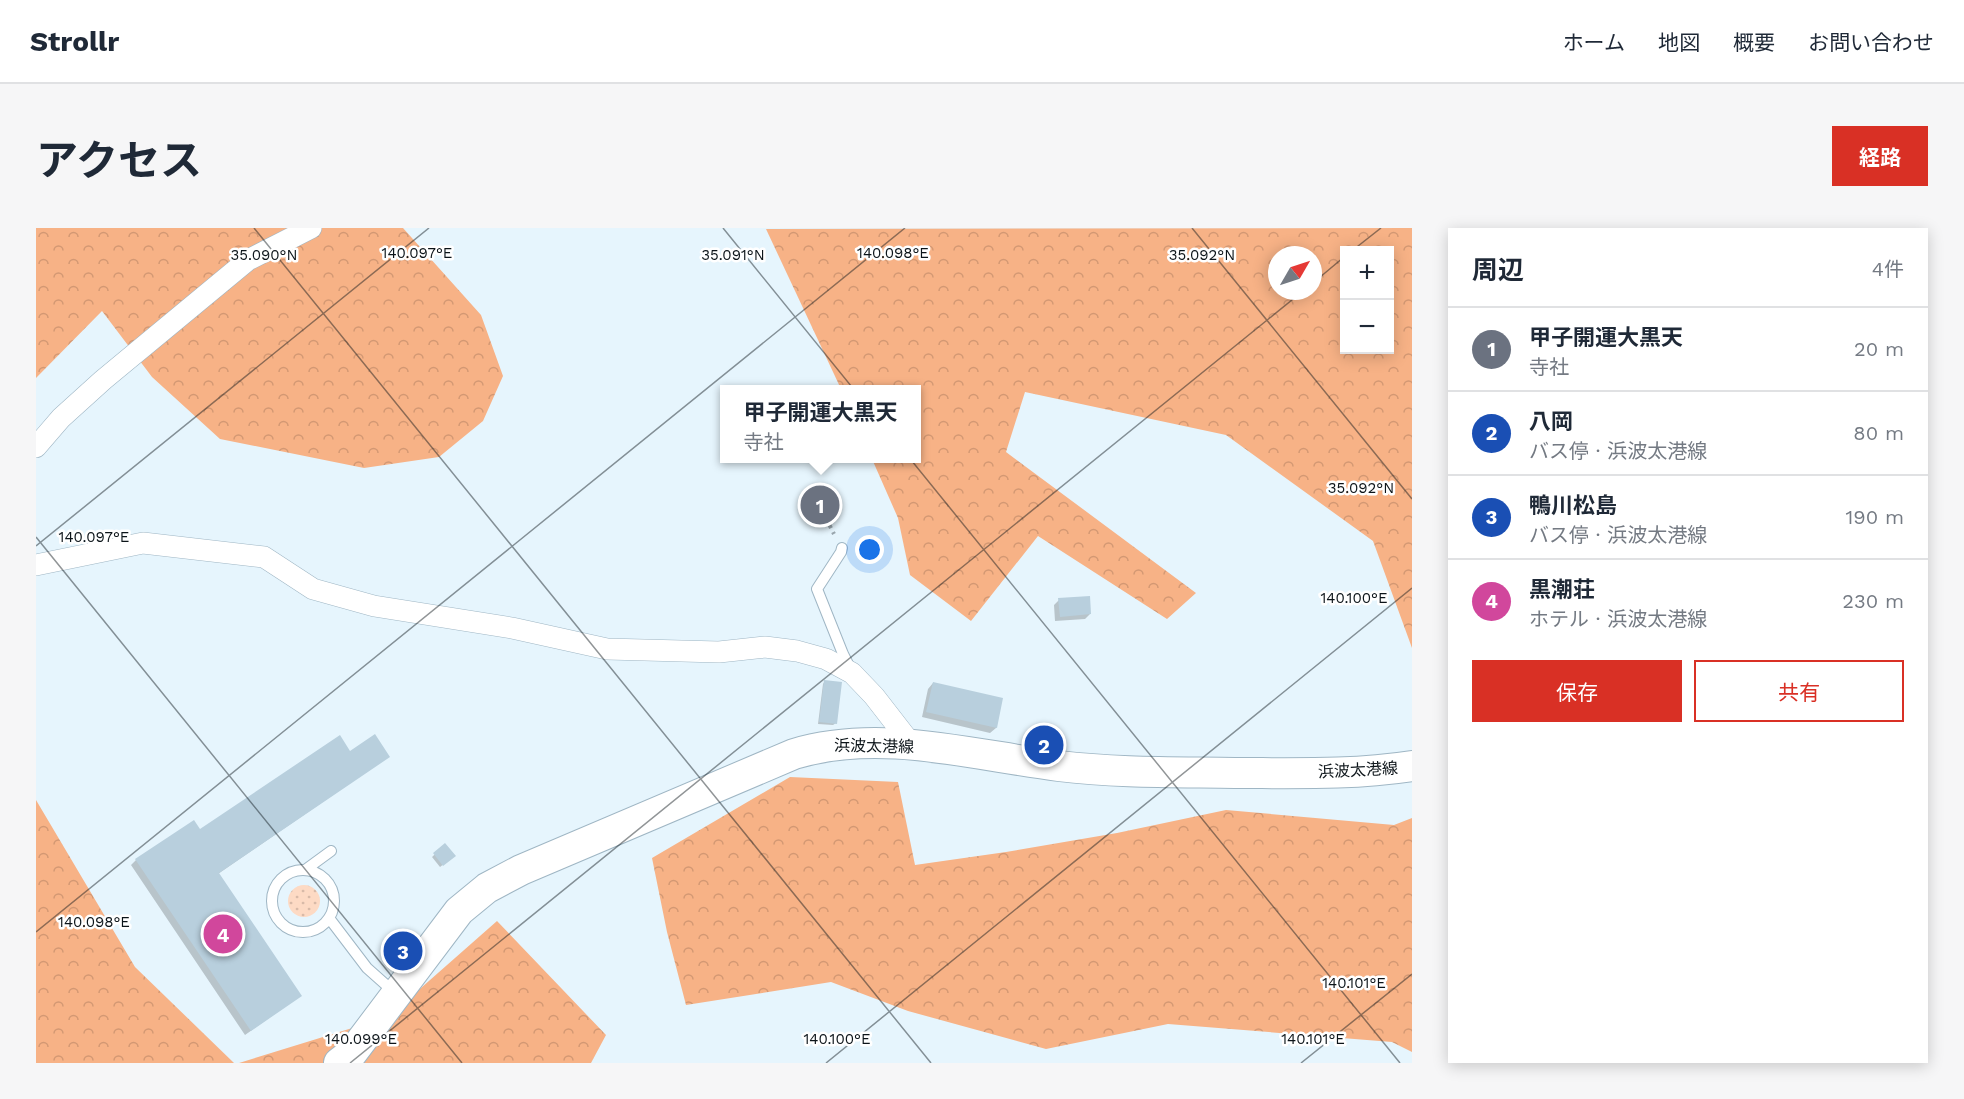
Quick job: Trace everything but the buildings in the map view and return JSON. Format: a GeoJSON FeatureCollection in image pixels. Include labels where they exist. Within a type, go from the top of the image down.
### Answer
{"type":"FeatureCollection","features":[{"type":"Feature","properties":{"kind":"main road","name":"浜波太港線"},"geometry":{"type":"LineString","coordinates":[[348,1060],[459,911],[487,888],[511,875],[794,754],[854,742],[912,745],[1059,766],[1116,771],[1279,773],[1390,770],[1412,766]]}},
{"type":"Feature","properties":{"kind":"street"},"geometry":{"type":"LineString","coordinates":[[36,447],[62,418],[103,380],[248,260],[311,228]]}},
{"type":"Feature","properties":{"kind":"street"},"geometry":{"type":"LineString","coordinates":[[36,565],[143,543],[264,557],[313,589],[374,606],[512,628],[607,649],[719,652],[765,647],[796,651],[826,659],[852,673],[874,696],[912,745]]}},
{"type":"Feature","properties":{"kind":"lane"},"geometry":{"type":"LineString","coordinates":[[842,548],[817,589],[852,673]]}},
{"type":"Feature","properties":{"kind":"lane"},"geometry":{"type":"LineString","coordinates":[[305,870],[319,874],[327,880],[334,899],[329,918],[322,926],[302,932],[292,930],[276,916],[273,897],[276,886],[282,878],[290,873],[305,870],[331,851]]}},
{"type":"Feature","properties":{"kind":"lane"},"geometry":{"type":"LineString","coordinates":[[319,874],[321,858]]}},
{"type":"Feature","properties":{"kind":"lane"},"geometry":{"type":"LineString","coordinates":[[329,918],[367,968],[397,994]]}},
{"type":"Feature","properties":{"kind":"shaded area"},"geometry":{"type":"Polygon","coordinates":[[[304,885],[315,890],[320,901],[315,912],[304,917],[293,912],[288,901],[293,890],[304,885]]]}},
{"type":"Feature","properties":{"kind":"green space"},"geometry":{"type":"Polygon","coordinates":[[[36,228],[403,228],[481,315],[503,376],[483,421],[439,457],[364,468],[220,439],[152,377],[102,311],[36,378],[36,228]]]}},
{"type":"Feature","properties":{"kind":"green space"},"geometry":{"type":"Polygon","coordinates":[[[1412,228],[1412,648],[1373,541],[1226,435],[1025,392],[1006,452],[1196,593],[1167,619],[1038,536],[971,621],[910,575],[898,518],[874,463],[921,463],[921,385],[839,385],[766,229],[1412,228]]]}},
{"type":"Feature","properties":{"kind":"green space"},"geometry":{"type":"Polygon","coordinates":[[[790,777],[898,782],[915,865],[1117,833],[1226,810],[1394,825],[1412,818],[1412,1052],[1392,1042],[1168,1024],[1046,1049],[908,1011],[831,982],[686,1005],[667,932],[652,858],[790,777]]]}},
{"type":"Feature","properties":{"kind":"green space"},"geometry":{"type":"Polygon","coordinates":[[[36,800],[135,967],[234,1063],[36,1063],[36,800]]]}},
{"type":"Feature","properties":{"kind":"green space"},"geometry":{"type":"Polygon","coordinates":[[[497,921],[606,1035],[591,1063],[239,1063],[388,1017],[497,921]]]}},
{"type":"Feature","properties":{"kind":"place","name":"甲子開運大黒天"},"geometry":{"type":"Point","coordinates":[820,505]}},
{"type":"Feature","properties":{"kind":"place","name":"八岡"},"geometry":{"type":"Point","coordinates":[1044,745]}},
{"type":"Feature","properties":{"kind":"place","name":"黒潮荘"},"geometry":{"type":"Point","coordinates":[223,934]}},
{"type":"Feature","properties":{"kind":"place","name":"鴨川松島"},"geometry":{"type":"Point","coordinates":[403,951]}}]}
